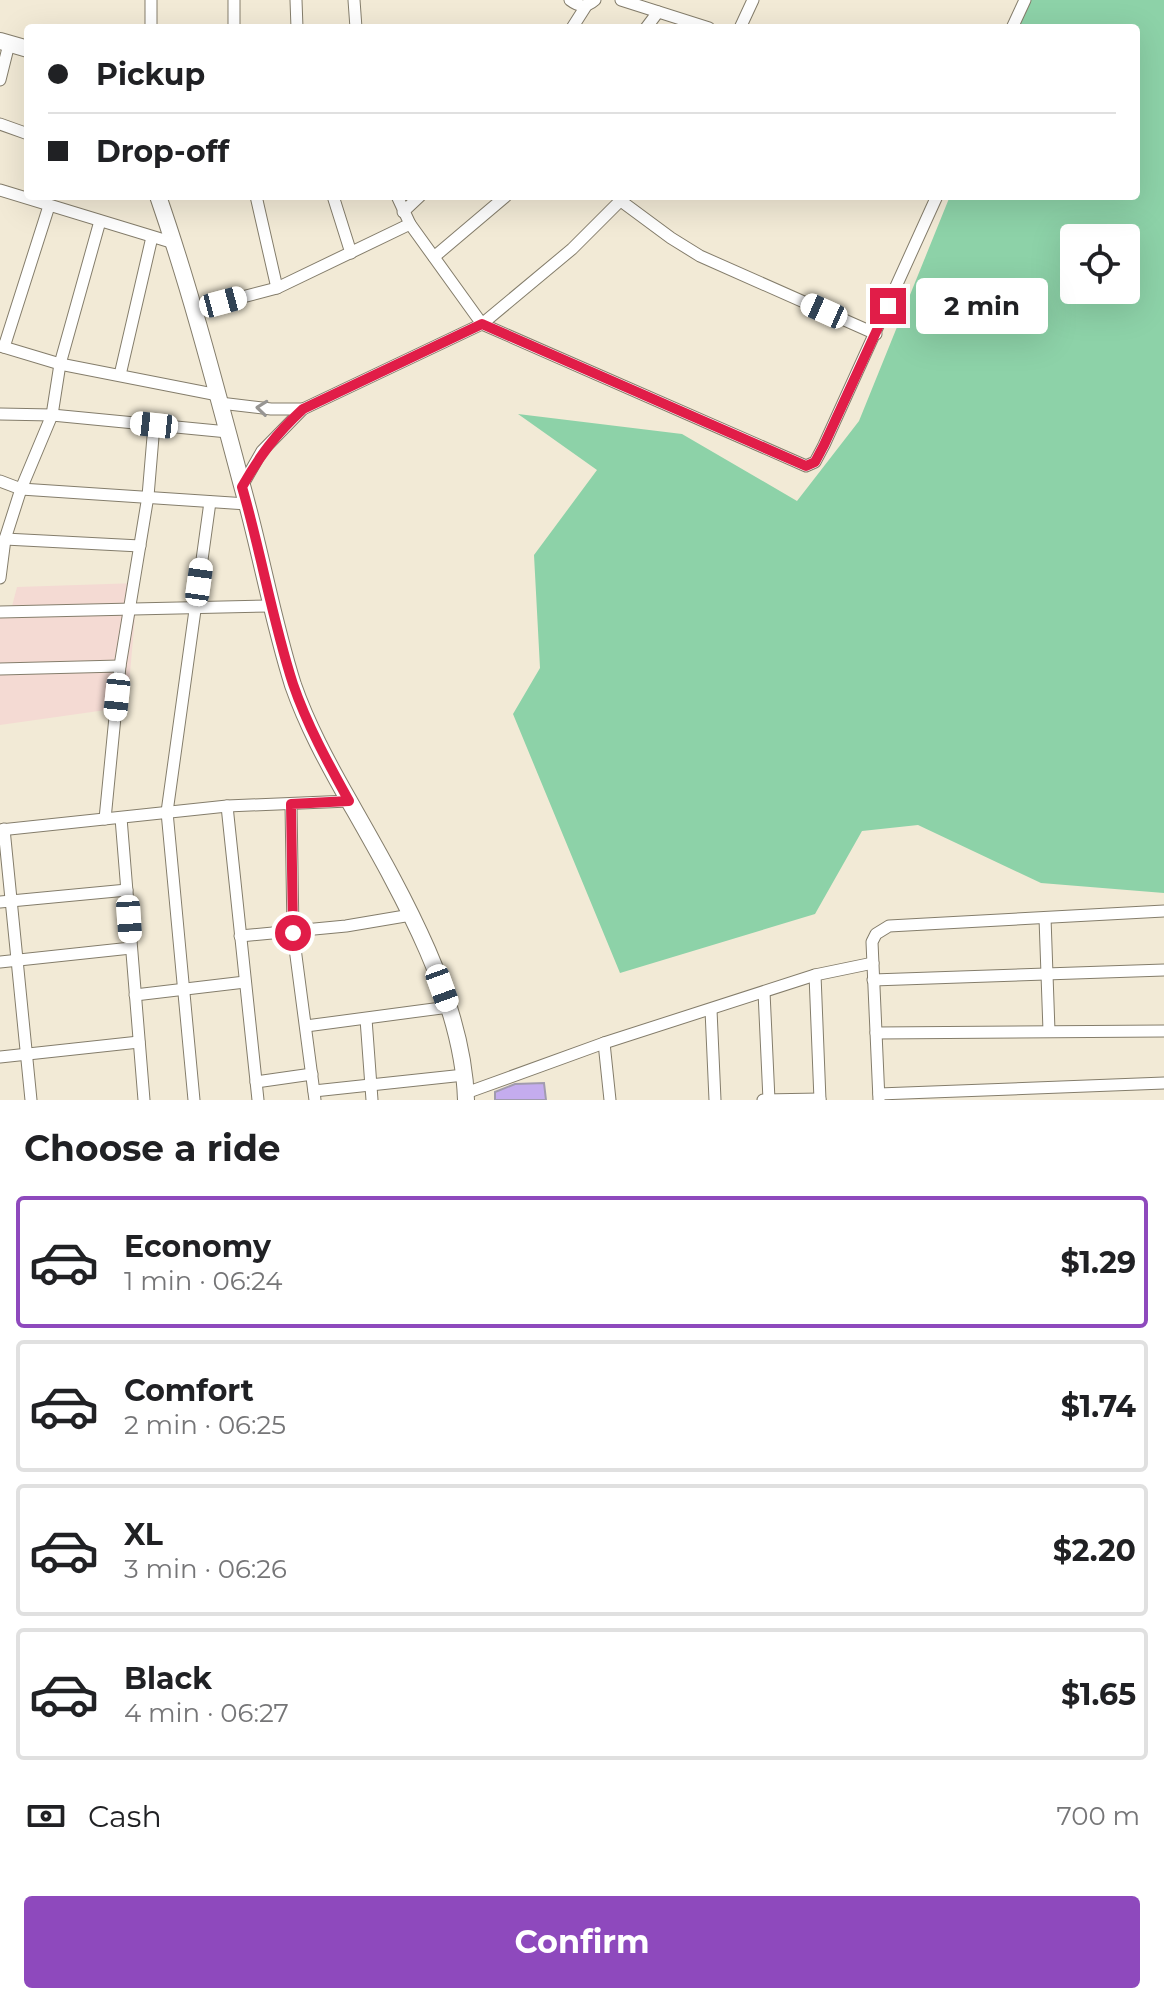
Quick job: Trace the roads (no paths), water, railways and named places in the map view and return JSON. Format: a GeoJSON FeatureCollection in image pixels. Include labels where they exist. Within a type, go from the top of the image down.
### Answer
{"type":"FeatureCollection","features":[{"type":"Feature","properties":{"kind":"main road"},"geometry":{"type":"LineString","coordinates":[[4,42],[24,48]]}},
{"type":"Feature","properties":{"kind":"main road"},"geometry":{"type":"LineString","coordinates":[[159,200],[196,309],[270,606],[302,707],[411,915],[449,1007],[459,1042],[466,1097]]}},
{"type":"Feature","properties":{"kind":"street"},"geometry":{"type":"LineString","coordinates":[[151,0],[151,24]]}},
{"type":"Feature","properties":{"kind":"street"},"geometry":{"type":"LineString","coordinates":[[234,0],[234,24]]}},
{"type":"Feature","properties":{"kind":"street"},"geometry":{"type":"LineString","coordinates":[[296,0],[297,24]]}},
{"type":"Feature","properties":{"kind":"street"},"geometry":{"type":"LineString","coordinates":[[354,0],[356,24]]}},
{"type":"Feature","properties":{"kind":"street"},"geometry":{"type":"LineString","coordinates":[[570,0],[577,5],[591,3]]}},
{"type":"Feature","properties":{"kind":"street"},"geometry":{"type":"LineString","coordinates":[[621,0],[696,24]]}},
{"type":"Feature","properties":{"kind":"street"},"geometry":{"type":"LineString","coordinates":[[742,24],[753,0]]}},
{"type":"Feature","properties":{"kind":"street"},"geometry":{"type":"LineString","coordinates":[[1014,24],[1025,0]]}},
{"type":"Feature","properties":{"kind":"street"},"geometry":{"type":"LineString","coordinates":[[575,24],[591,3]]}},
{"type":"Feature","properties":{"kind":"street"},"geometry":{"type":"LineString","coordinates":[[649,24],[658,12]]}},
{"type":"Feature","properties":{"kind":"street"},"geometry":{"type":"LineString","coordinates":[[0,80],[4,42]]}},
{"type":"Feature","properties":{"kind":"street"},"geometry":{"type":"LineString","coordinates":[[0,124],[24,133]]}},
{"type":"Feature","properties":{"kind":"street"},"geometry":{"type":"LineString","coordinates":[[0,190],[24,198]]}},
{"type":"Feature","properties":{"kind":"street"},"geometry":{"type":"LineString","coordinates":[[31,200],[174,243]]}},
{"type":"Feature","properties":{"kind":"street"},"geometry":{"type":"LineString","coordinates":[[257,200],[277,288]]}},
{"type":"Feature","properties":{"kind":"street"},"geometry":{"type":"LineString","coordinates":[[334,200],[351,253]]}},
{"type":"Feature","properties":{"kind":"street"},"geometry":{"type":"LineString","coordinates":[[398,200],[410,224],[482,324],[806,466],[815,462],[824,445],[935,200]]}},
{"type":"Feature","properties":{"kind":"street"},"geometry":{"type":"LineString","coordinates":[[403,212],[416,200]]}},
{"type":"Feature","properties":{"kind":"street"},"geometry":{"type":"LineString","coordinates":[[434,257],[501,200]]}},
{"type":"Feature","properties":{"kind":"street"},"geometry":{"type":"LineString","coordinates":[[242,487],[262,451],[303,409],[482,324],[560,259],[622,200]]}},
{"type":"Feature","properties":{"kind":"street"},"geometry":{"type":"LineString","coordinates":[[624,200],[700,256],[876,334]]}},
{"type":"Feature","properties":{"kind":"street"},"geometry":{"type":"LineString","coordinates":[[49,206],[2,346],[60,364],[219,399],[271,409],[303,409]]}},
{"type":"Feature","properties":{"kind":"street"},"geometry":{"type":"LineString","coordinates":[[0,578],[3,545],[21,489],[52,415],[60,364],[100,221]]}},
{"type":"Feature","properties":{"kind":"street"},"geometry":{"type":"LineString","coordinates":[[196,309],[277,288],[410,224]]}},
{"type":"Feature","properties":{"kind":"street"},"geometry":{"type":"LineString","coordinates":[[120,375],[152,237]]}},
{"type":"Feature","properties":{"kind":"street"},"geometry":{"type":"LineString","coordinates":[[0,414],[52,415],[228,432]]}},
{"type":"Feature","properties":{"kind":"street"},"geometry":{"type":"LineString","coordinates":[[105,819],[120,666],[148,496],[154,425]]}},
{"type":"Feature","properties":{"kind":"street"},"geometry":{"type":"LineString","coordinates":[[0,481],[21,489],[247,504]]}},
{"type":"Feature","properties":{"kind":"street"},"geometry":{"type":"LineString","coordinates":[[194,1100],[167,812],[210,502]]}},
{"type":"Feature","properties":{"kind":"street"},"geometry":{"type":"LineString","coordinates":[[3,545],[140,546]]}},
{"type":"Feature","properties":{"kind":"street"},"geometry":{"type":"LineString","coordinates":[[0,612],[270,606]]}},
{"type":"Feature","properties":{"kind":"street"},"geometry":{"type":"LineString","coordinates":[[0,669],[120,666]]}},
{"type":"Feature","properties":{"kind":"street"},"geometry":{"type":"LineString","coordinates":[[31,1100],[17,960],[5,902],[2,830],[227,806],[349,801]]}},
{"type":"Feature","properties":{"kind":"street"},"geometry":{"type":"LineString","coordinates":[[291,804],[293,933],[314,1096],[371,1083],[464,1075]]}},
{"type":"Feature","properties":{"kind":"street"},"geometry":{"type":"LineString","coordinates":[[227,806],[258,1100]]}},
{"type":"Feature","properties":{"kind":"street"},"geometry":{"type":"LineString","coordinates":[[121,818],[144,1100]]}},
{"type":"Feature","properties":{"kind":"street"},"geometry":{"type":"LineString","coordinates":[[5,902],[127,890]]}},
{"type":"Feature","properties":{"kind":"street"},"geometry":{"type":"LineString","coordinates":[[1164,911],[885,927],[872,942],[879,1097],[1164,1083]]}},
{"type":"Feature","properties":{"kind":"street"},"geometry":{"type":"LineString","coordinates":[[240,936],[293,933],[411,915]]}},
{"type":"Feature","properties":{"kind":"street"},"geometry":{"type":"LineString","coordinates":[[1045,918],[1049,1031]]}},
{"type":"Feature","properties":{"kind":"street"},"geometry":{"type":"LineString","coordinates":[[0,962],[131,948]]}},
{"type":"Feature","properties":{"kind":"street"},"geometry":{"type":"LineString","coordinates":[[466,1097],[604,1043],[815,975],[873,963]]}},
{"type":"Feature","properties":{"kind":"street"},"geometry":{"type":"LineString","coordinates":[[873,980],[1164,970]]}},
{"type":"Feature","properties":{"kind":"street"},"geometry":{"type":"LineString","coordinates":[[763,1100],[820,1099],[815,975]]}},
{"type":"Feature","properties":{"kind":"street"},"geometry":{"type":"LineString","coordinates":[[135,995],[245,982]]}},
{"type":"Feature","properties":{"kind":"street"},"geometry":{"type":"LineString","coordinates":[[764,992],[769,1100]]}},
{"type":"Feature","properties":{"kind":"street"},"geometry":{"type":"LineString","coordinates":[[306,1026],[449,1007]]}},
{"type":"Feature","properties":{"kind":"street"},"geometry":{"type":"LineString","coordinates":[[711,1010],[715,1100]]}},
{"type":"Feature","properties":{"kind":"street"},"geometry":{"type":"LineString","coordinates":[[366,1019],[372,1100]]}},
{"type":"Feature","properties":{"kind":"street"},"geometry":{"type":"LineString","coordinates":[[876,1033],[1164,1031]]}},
{"type":"Feature","properties":{"kind":"street"},"geometry":{"type":"LineString","coordinates":[[0,1057],[139,1042]]}},
{"type":"Feature","properties":{"kind":"street"},"geometry":{"type":"LineString","coordinates":[[604,1043],[610,1100]]}},
{"type":"Feature","properties":{"kind":"street"},"geometry":{"type":"LineString","coordinates":[[256,1082],[312,1074]]}}]}
